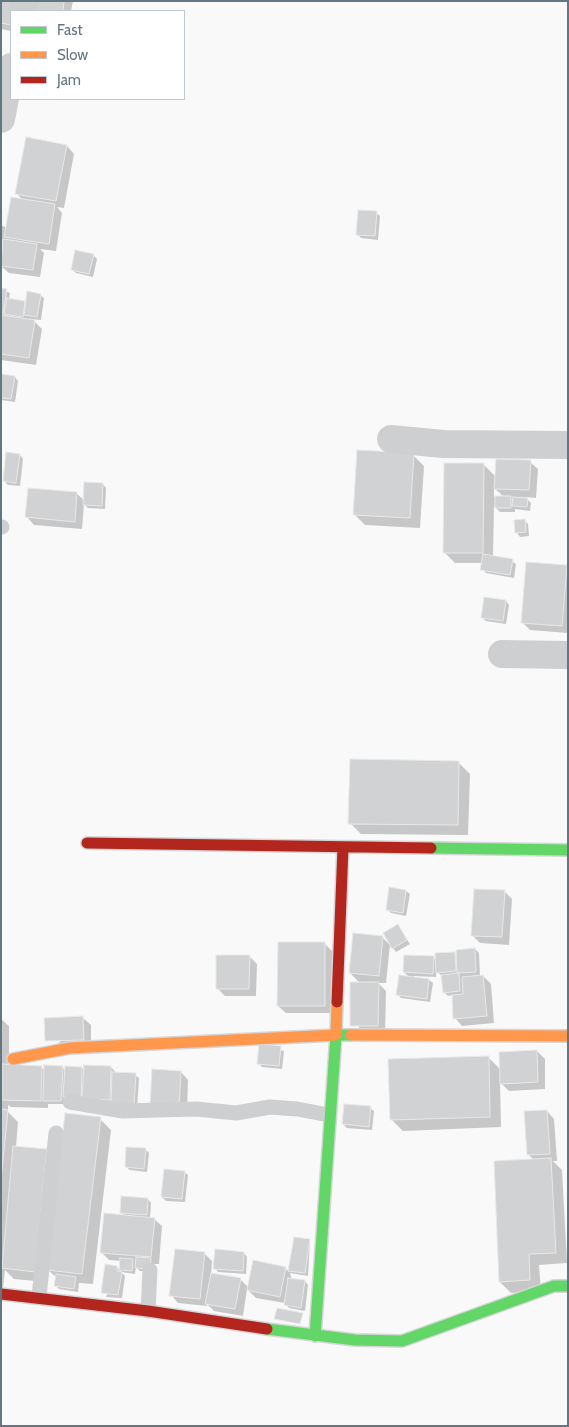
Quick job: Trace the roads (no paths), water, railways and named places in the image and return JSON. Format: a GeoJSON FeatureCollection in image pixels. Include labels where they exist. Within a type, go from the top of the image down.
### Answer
{"type":"FeatureCollection","features":[{"type":"Feature","properties":{"kind":"street"},"geometry":{"type":"LineString","coordinates":[[1,119],[10,72]]}},
{"type":"Feature","properties":{"kind":"street"},"geometry":{"type":"LineString","coordinates":[[391,439],[443,444],[568,445]]}},
{"type":"Feature","properties":{"kind":"street"},"geometry":{"type":"LineString","coordinates":[[502,654],[568,655]]}},
{"type":"Feature","properties":{"kind":"street"},"geometry":{"type":"LineString","coordinates":[[87,843],[568,850]]}},
{"type":"Feature","properties":{"kind":"street"},"geometry":{"type":"LineString","coordinates":[[314,1336],[336,1035],[343,847]]}},
{"type":"Feature","properties":{"kind":"street"},"geometry":{"type":"LineString","coordinates":[[13,1059],[70,1048],[336,1035],[568,1036]]}},
{"type":"Feature","properties":{"kind":"street"},"geometry":{"type":"LineString","coordinates":[[1,1294],[148,1311],[314,1336],[354,1340],[402,1341],[554,1286],[568,1286]]}},
{"type":"Feature","properties":{"kind":"lane"},"geometry":{"type":"LineString","coordinates":[[70,1102],[123,1111],[196,1109],[236,1113],[270,1107],[297,1109],[329,1115]]}},
{"type":"Feature","properties":{"kind":"lane"},"geometry":{"type":"LineString","coordinates":[[38,1297],[56,1133]]}},
{"type":"Feature","properties":{"kind":"lane"},"geometry":{"type":"LineString","coordinates":[[148,1311],[150,1270]]}}]}
